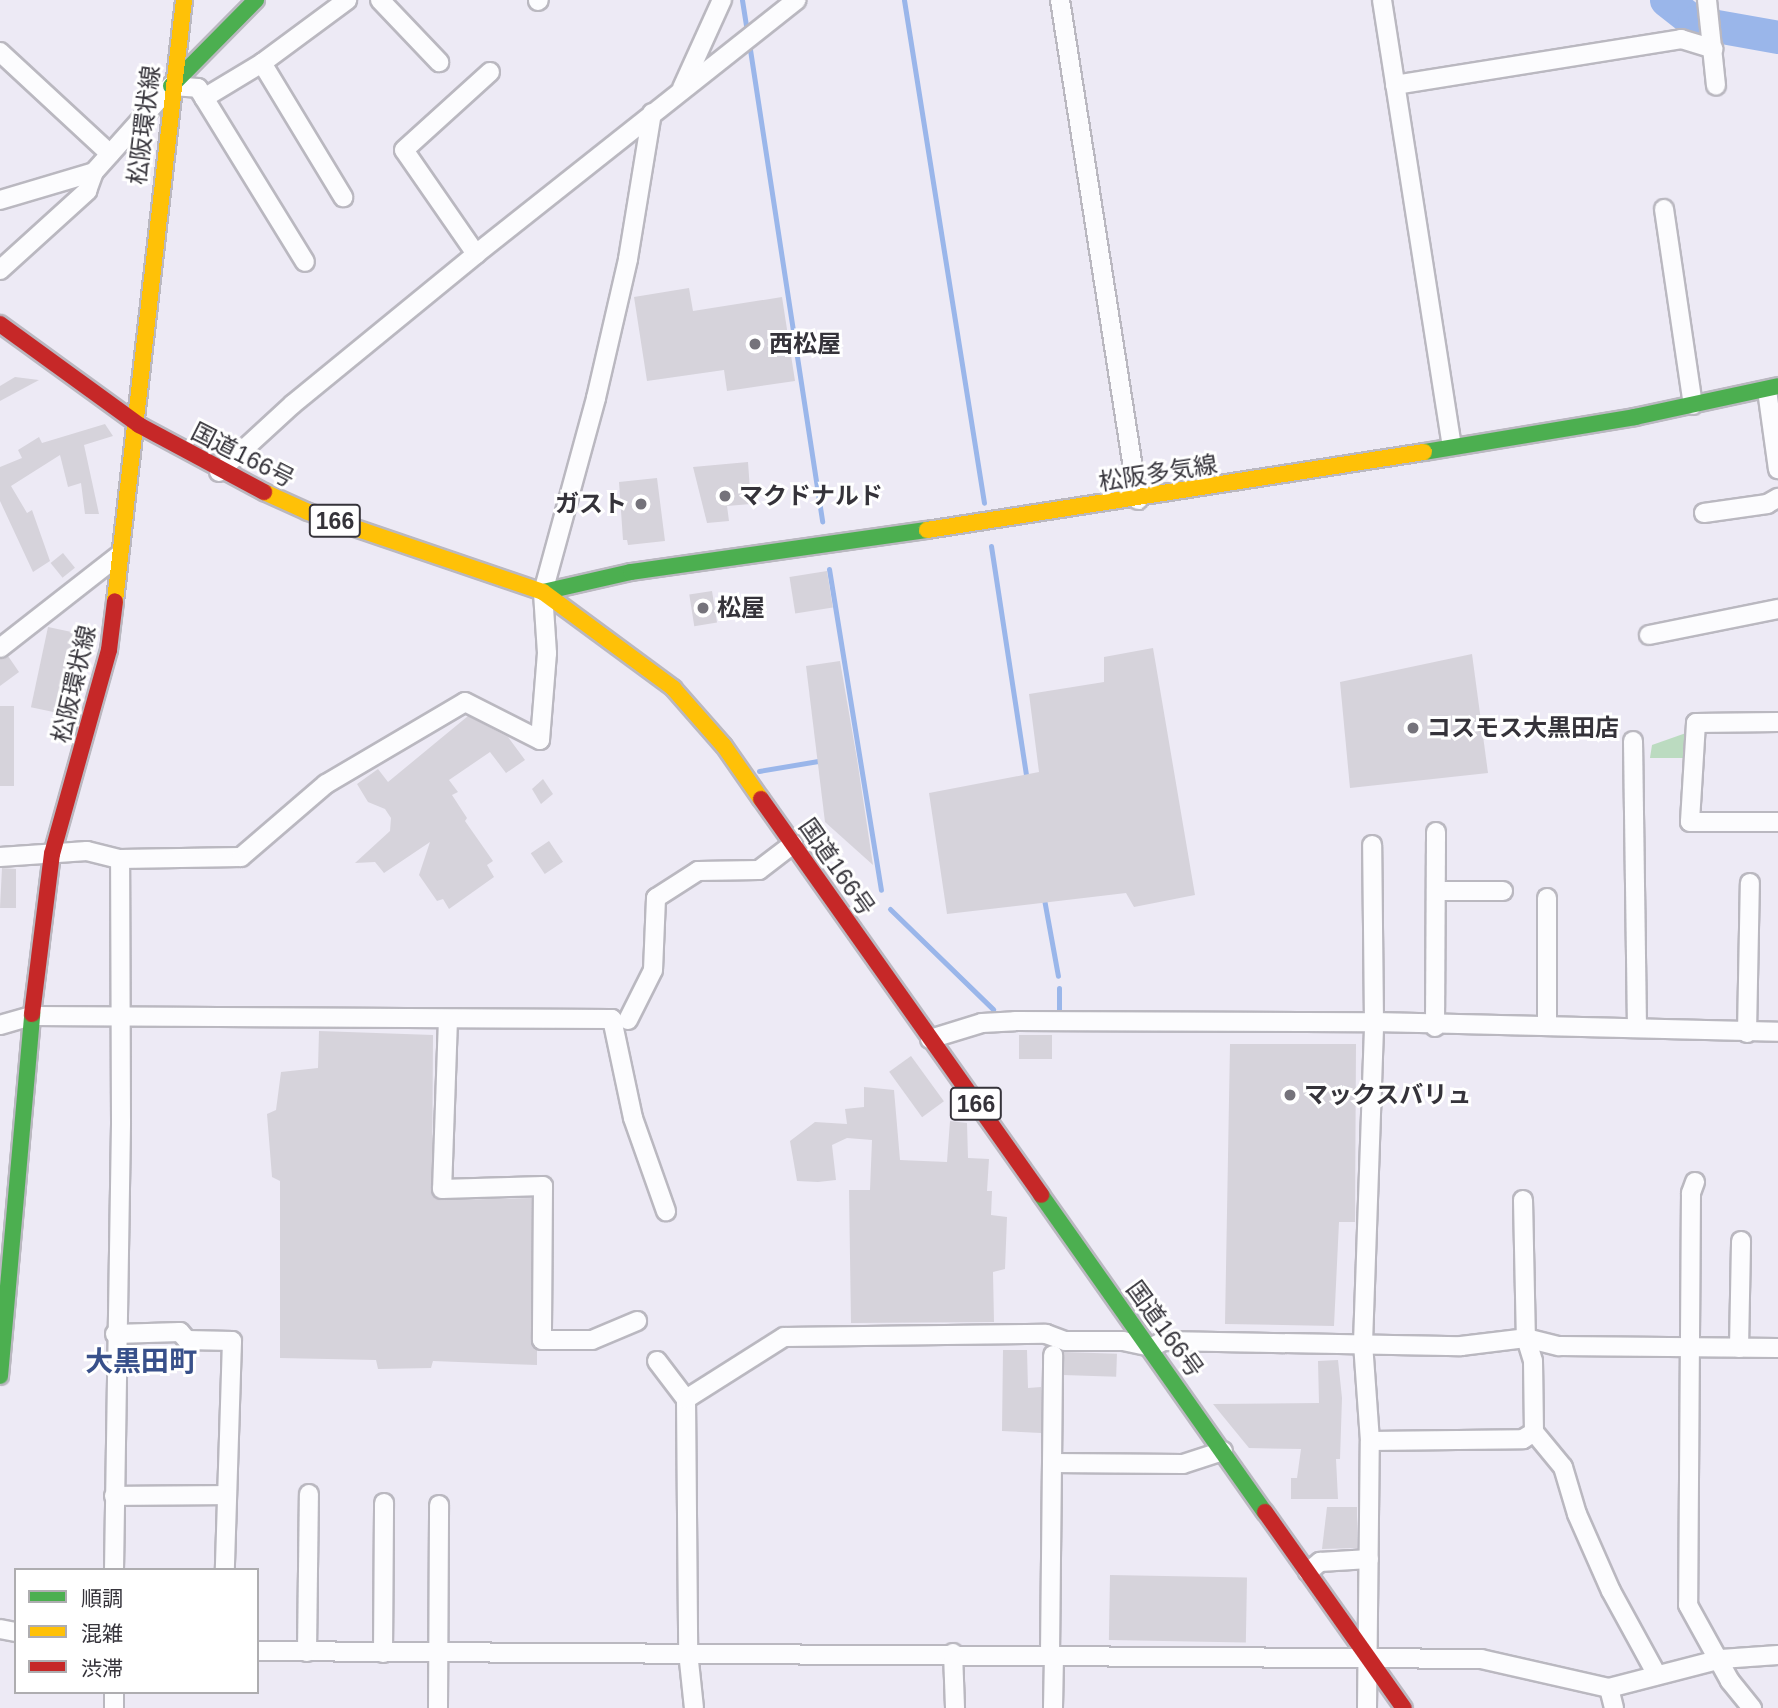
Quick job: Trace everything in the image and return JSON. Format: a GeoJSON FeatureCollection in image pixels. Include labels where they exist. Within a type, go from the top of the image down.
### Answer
{"type":"FeatureCollection","features":[{"type":"Feature","properties":{"kind":"main road","name":"松阪環状線"},"geometry":{"type":"LineString","coordinates":[[0,1376],[32,1016],[52,854],[109,650],[119,555],[139,425],[172,86],[184,0]]}},
{"type":"Feature","properties":{"kind":"main road"},"geometry":{"type":"LineString","coordinates":[[172,86],[256,0]]}},
{"type":"Feature","properties":{"kind":"main road","name":"国道166号"},"geometry":{"type":"LineString","coordinates":[[0,324],[139,425],[219,472],[308,512],[543,592],[673,688],[724,746],[1404,1708]]}},
{"type":"Feature","properties":{"kind":"main road","name":"松阪多気線"},"geometry":{"type":"LineString","coordinates":[[543,592],[631,572],[1138,500],[1693,405],[1772,388]]}},
{"type":"Feature","properties":{"kind":"street"},"geometry":{"type":"LineString","coordinates":[[204,99],[262,63],[347,0]]}},
{"type":"Feature","properties":{"kind":"street"},"geometry":{"type":"LineString","coordinates":[[380,0],[439,62]]}},
{"type":"Feature","properties":{"kind":"street"},"geometry":{"type":"LineString","coordinates":[[681,91],[722,0]]}},
{"type":"Feature","properties":{"kind":"street"},"geometry":{"type":"LineString","coordinates":[[219,472],[293,404],[476,254],[797,0]]}},
{"type":"Feature","properties":{"kind":"street"},"geometry":{"type":"LineString","coordinates":[[1060,0],[1138,500]]}},
{"type":"Feature","properties":{"kind":"street"},"geometry":{"type":"LineString","coordinates":[[1382,0],[1452,446]]}},
{"type":"Feature","properties":{"kind":"street"},"geometry":{"type":"LineString","coordinates":[[1709,2],[1716,86]]}},
{"type":"Feature","properties":{"kind":"street"},"geometry":{"type":"LineString","coordinates":[[1395,85],[1681,39],[1713,44]]}},
{"type":"Feature","properties":{"kind":"street"},"geometry":{"type":"LineString","coordinates":[[0,52],[110,155]]}},
{"type":"Feature","properties":{"kind":"street"},"geometry":{"type":"LineString","coordinates":[[262,63],[343,197]]}},
{"type":"Feature","properties":{"kind":"street"},"geometry":{"type":"LineString","coordinates":[[476,254],[404,150],[490,72]]}},
{"type":"Feature","properties":{"kind":"street"},"geometry":{"type":"LineString","coordinates":[[0,270],[87,191],[94,172],[172,86],[198,88],[305,262]]}},
{"type":"Feature","properties":{"kind":"street"},"geometry":{"type":"LineString","coordinates":[[0,857],[87,851],[120,859],[241,856],[326,784],[465,702],[540,740],[547,653],[543,592],[599,386],[628,259],[652,113]]}},
{"type":"Feature","properties":{"kind":"street"},"geometry":{"type":"LineString","coordinates":[[0,200],[94,172]]}},
{"type":"Feature","properties":{"kind":"street"},"geometry":{"type":"LineString","coordinates":[[1664,209],[1693,405]]}},
{"type":"Feature","properties":{"kind":"street"},"geometry":{"type":"LineString","coordinates":[[1772,388],[1778,469]]}},
{"type":"Feature","properties":{"kind":"street"},"geometry":{"type":"LineString","coordinates":[[1704,513],[1767,504],[1778,498]]}},
{"type":"Feature","properties":{"kind":"street"},"geometry":{"type":"LineString","coordinates":[[0,648],[119,555]]}},
{"type":"Feature","properties":{"kind":"street"},"geometry":{"type":"LineString","coordinates":[[1649,635],[1778,609]]}},
{"type":"Feature","properties":{"kind":"street"},"geometry":{"type":"LineString","coordinates":[[1778,722],[1696,723],[1690,822],[1778,822]]}},
{"type":"Feature","properties":{"kind":"street"},"geometry":{"type":"LineString","coordinates":[[1633,741],[1637,1026]]}},
{"type":"Feature","properties":{"kind":"street"},"geometry":{"type":"LineString","coordinates":[[1435,1027],[1436,832]]}},
{"type":"Feature","properties":{"kind":"street"},"geometry":{"type":"LineString","coordinates":[[628,1020],[653,970],[656,898],[698,871],[759,870],[793,844]]}},
{"type":"Feature","properties":{"kind":"street"},"geometry":{"type":"LineString","coordinates":[[1367,1708],[1370,1441],[1363,1343],[1374,1022],[1372,845]]}},
{"type":"Feature","properties":{"kind":"street"},"geometry":{"type":"LineString","coordinates":[[114,1568],[120,859]]}},
{"type":"Feature","properties":{"kind":"street"},"geometry":{"type":"LineString","coordinates":[[1747,1033],[1750,883]]}},
{"type":"Feature","properties":{"kind":"street"},"geometry":{"type":"LineString","coordinates":[[1436,891],[1503,891]]}},
{"type":"Feature","properties":{"kind":"street"},"geometry":{"type":"LineString","coordinates":[[1547,898],[1548,1026]]}},
{"type":"Feature","properties":{"kind":"street"},"geometry":{"type":"LineString","coordinates":[[0,1025],[32,1016],[612,1019],[633,1118],[666,1211]]}},
{"type":"Feature","properties":{"kind":"street"},"geometry":{"type":"LineString","coordinates":[[448,1019],[442,1189],[543,1186],[542,1340],[592,1340],[637,1321]]}},
{"type":"Feature","properties":{"kind":"street"},"geometry":{"type":"LineString","coordinates":[[930,1039],[982,1023],[1004,1022],[1374,1022],[1435,1027],[1637,1026],[1747,1033],[1778,1032]]}},
{"type":"Feature","properties":{"kind":"street"},"geometry":{"type":"LineString","coordinates":[[1695,1182],[1690,1193],[1688,1605],[1721,1659],[1730,1681],[1752,1708]]}},
{"type":"Feature","properties":{"kind":"street"},"geometry":{"type":"LineString","coordinates":[[1524,1200],[1526,1338],[1533,1361],[1534,1432],[1563,1467],[1577,1514],[1611,1591],[1657,1675]]}},
{"type":"Feature","properties":{"kind":"street"},"geometry":{"type":"LineString","coordinates":[[1739,1348],[1741,1241]]}},
{"type":"Feature","properties":{"kind":"street"},"geometry":{"type":"LineString","coordinates":[[115,1334],[180,1332],[187,1340],[232,1341],[225,1568]]}},
{"type":"Feature","properties":{"kind":"street"},"geometry":{"type":"LineString","coordinates":[[687,1399],[785,1337],[1046,1334],[1065,1342],[1124,1341],[1152,1348],[1164,1340],[1461,1346],[1526,1338],[1559,1346],[1778,1348]]}},
{"type":"Feature","properties":{"kind":"street"},"geometry":{"type":"LineString","coordinates":[[1053,1356],[1053,1708]]}},
{"type":"Feature","properties":{"kind":"street"},"geometry":{"type":"LineString","coordinates":[[657,1362],[687,1399],[688,1652],[694,1708]]}},
{"type":"Feature","properties":{"kind":"street"},"geometry":{"type":"LineString","coordinates":[[1370,1441],[1522,1439],[1534,1432]]}},
{"type":"Feature","properties":{"kind":"street"},"geometry":{"type":"LineString","coordinates":[[1052,1463],[1183,1464],[1223,1451]]}},
{"type":"Feature","properties":{"kind":"street"},"geometry":{"type":"LineString","coordinates":[[307,1652],[309,1494]]}},
{"type":"Feature","properties":{"kind":"street"},"geometry":{"type":"LineString","coordinates":[[114,1496],[226,1495]]}},
{"type":"Feature","properties":{"kind":"street"},"geometry":{"type":"LineString","coordinates":[[383,1653],[384,1503]]}},
{"type":"Feature","properties":{"kind":"street"},"geometry":{"type":"LineString","coordinates":[[438,1708],[439,1505]]}},
{"type":"Feature","properties":{"kind":"street"},"geometry":{"type":"LineString","coordinates":[[1308,1572],[1320,1562],[1368,1559]]}},
{"type":"Feature","properties":{"kind":"street"},"geometry":{"type":"LineString","coordinates":[[259,1651],[438,1655],[953,1653],[1481,1659],[1609,1688],[1721,1659],[1778,1655]]}},
{"type":"Feature","properties":{"kind":"street"},"geometry":{"type":"LineString","coordinates":[[953,1653],[955,1708]]}},
{"type":"Feature","properties":{"kind":"street"},"geometry":{"type":"LineString","coordinates":[[1609,1688],[1614,1708]]}},
{"type":"Feature","properties":{"kind":"green space"},"geometry":{"type":"Polygon","coordinates":[[[1686,733],[1685,758],[1650,758],[1652,745],[1686,733]]]}},
{"type":"Feature","properties":{"kind":"building"},"geometry":{"type":"Polygon","coordinates":[[[689,288],[693,311],[782,297],[795,381],[727,391],[724,370],[647,381],[634,297],[689,288]]]}},
{"type":"Feature","properties":{"kind":"building"},"geometry":{"type":"Polygon","coordinates":[[[15,377],[39,380],[0,401],[0,386],[15,377]]]}},
{"type":"Feature","properties":{"kind":"building"},"geometry":{"type":"Polygon","coordinates":[[[105,424],[113,436],[84,445],[99,514],[85,514],[81,483],[68,487],[60,455],[11,486],[27,513],[32,510],[50,561],[33,572],[0,501],[0,467],[22,458],[18,450],[39,437],[42,443],[105,424]]]}},
{"type":"Feature","properties":{"kind":"building","name":"マクドナルド"},"geometry":{"type":"Polygon","coordinates":[[[748,462],[751,504],[727,506],[729,521],[707,523],[693,467],[748,462]]]}},
{"type":"Feature","properties":{"kind":"building","name":"ガスト"},"geometry":{"type":"Polygon","coordinates":[[[657,478],[665,541],[628,545],[627,540],[623,540],[619,482],[657,478]]]}},
{"type":"Feature","properties":{"kind":"building"},"geometry":{"type":"Polygon","coordinates":[[[63,553],[75,568],[63,578],[51,563],[63,553]]]}},
{"type":"Feature","properties":{"kind":"building"},"geometry":{"type":"Polygon","coordinates":[[[827,571],[833,608],[795,613],[789,577],[827,571]]]}},
{"type":"Feature","properties":{"kind":"building","name":"松屋"},"geometry":{"type":"Polygon","coordinates":[[[712,591],[717,623],[694,626],[689,595],[712,591]]]}},
{"type":"Feature","properties":{"kind":"building"},"geometry":{"type":"Polygon","coordinates":[[[48,627],[76,633],[59,713],[31,707],[48,627]]]}},
{"type":"Feature","properties":{"kind":"building"},"geometry":{"type":"Polygon","coordinates":[[[1153,648],[1195,895],[1134,907],[1126,893],[947,914],[929,793],[1039,772],[1029,694],[1104,682],[1104,657],[1153,648]]]}},
{"type":"Feature","properties":{"kind":"building","name":"コスモス大黒田店"},"geometry":{"type":"Polygon","coordinates":[[[1472,654],[1488,773],[1350,788],[1340,682],[1472,654]]]}},
{"type":"Feature","properties":{"kind":"building"},"geometry":{"type":"Polygon","coordinates":[[[8,656],[19,672],[0,686],[0,659],[8,656]]]}},
{"type":"Feature","properties":{"kind":"building"},"geometry":{"type":"Polygon","coordinates":[[[840,661],[873,865],[825,822],[806,666],[840,661]]]}},
{"type":"Feature","properties":{"kind":"building"},"geometry":{"type":"Polygon","coordinates":[[[0,706],[14,706],[14,786],[0,786],[0,706]]]}},
{"type":"Feature","properties":{"kind":"building"},"geometry":{"type":"Polygon","coordinates":[[[468,716],[508,737],[525,760],[506,773],[490,752],[449,780],[458,792],[452,795],[467,818],[465,821],[493,861],[487,865],[494,877],[449,909],[443,899],[437,901],[419,875],[430,842],[384,873],[375,862],[355,863],[390,831],[391,818],[385,809],[368,802],[357,784],[378,769],[388,782],[468,716]]]}},
{"type":"Feature","properties":{"kind":"building"},"geometry":{"type":"Polygon","coordinates":[[[543,779],[553,794],[541,804],[532,789],[543,779]]]}},
{"type":"Feature","properties":{"kind":"building"},"geometry":{"type":"Polygon","coordinates":[[[549,841],[563,862],[545,874],[531,853],[549,841]]]}},
{"type":"Feature","properties":{"kind":"building"},"geometry":{"type":"Polygon","coordinates":[[[2,868],[16,869],[16,908],[0,908],[2,868]]]}},
{"type":"Feature","properties":{"kind":"building"},"geometry":{"type":"Polygon","coordinates":[[[319,1031],[433,1035],[432,1194],[442,1200],[532,1198],[531,1340],[537,1350],[537,1365],[433,1361],[431,1368],[378,1369],[376,1360],[280,1358],[280,1181],[272,1177],[267,1114],[276,1110],[281,1072],[318,1068],[319,1031]]]}},
{"type":"Feature","properties":{"kind":"building"},"geometry":{"type":"Polygon","coordinates":[[[1019,1035],[1052,1035],[1052,1059],[1019,1059],[1019,1035]]]}},
{"type":"Feature","properties":{"kind":"building"},"geometry":{"type":"Polygon","coordinates":[[[1230,1044],[1356,1044],[1355,1222],[1339,1222],[1334,1326],[1225,1324],[1230,1044]]]}},
{"type":"Feature","properties":{"kind":"building"},"geometry":{"type":"Polygon","coordinates":[[[911,1056],[944,1101],[922,1117],[889,1072],[911,1056]]]}},
{"type":"Feature","properties":{"kind":"building"},"geometry":{"type":"Polygon","coordinates":[[[864,1087],[894,1090],[900,1160],[947,1162],[950,1121],[967,1123],[968,1158],[989,1159],[987,1191],[992,1191],[991,1215],[1007,1217],[1005,1269],[993,1272],[994,1322],[851,1323],[849,1190],[870,1190],[872,1140],[847,1138],[832,1145],[836,1180],[818,1182],[797,1181],[790,1141],[815,1122],[847,1124],[845,1109],[864,1107],[864,1087]]]}},
{"type":"Feature","properties":{"kind":"building"},"geometry":{"type":"Polygon","coordinates":[[[1003,1350],[1027,1350],[1028,1388],[1041,1387],[1041,1433],[1002,1431],[1003,1350]]]}},
{"type":"Feature","properties":{"kind":"building"},"geometry":{"type":"Polygon","coordinates":[[[1064,1352],[1117,1354],[1116,1377],[1063,1375],[1064,1352]]]}},
{"type":"Feature","properties":{"kind":"building"},"geometry":{"type":"Polygon","coordinates":[[[1338,1360],[1342,1398],[1340,1459],[1336,1459],[1338,1499],[1291,1499],[1291,1478],[1297,1478],[1301,1449],[1249,1448],[1213,1404],[1319,1403],[1318,1361],[1338,1360]]]}},
{"type":"Feature","properties":{"kind":"building"},"geometry":{"type":"Polygon","coordinates":[[[1327,1507],[1357,1507],[1357,1548],[1322,1549],[1327,1507]]]}},
{"type":"Feature","properties":{"kind":"building"},"geometry":{"type":"Polygon","coordinates":[[[1110,1575],[1247,1577],[1246,1642],[1109,1640],[1110,1575]]]}},
{"type":"Feature","properties":{"kind":"waterway"},"geometry":{"type":"LineString","coordinates":[[742,0],[747,33]]}},
{"type":"Feature","properties":{"kind":"waterway"},"geometry":{"type":"LineString","coordinates":[[904,0],[984,503]]}},
{"type":"Feature","properties":{"kind":"waterway"},"geometry":{"type":"LineString","coordinates":[[1666,0],[1694,22],[1778,37]]}},
{"type":"Feature","properties":{"kind":"waterway"},"geometry":{"type":"LineString","coordinates":[[749,43],[822,521]]}},
{"type":"Feature","properties":{"kind":"waterway"},"geometry":{"type":"LineString","coordinates":[[991,546],[1027,782]]}},
{"type":"Feature","properties":{"kind":"waterway"},"geometry":{"type":"LineString","coordinates":[[829,569],[881,890]]}},
{"type":"Feature","properties":{"kind":"waterway"},"geometry":{"type":"LineString","coordinates":[[759,771],[824,760]]}},
{"type":"Feature","properties":{"kind":"waterway"},"geometry":{"type":"LineString","coordinates":[[1044,899],[1058,976]]}},
{"type":"Feature","properties":{"kind":"waterway"},"geometry":{"type":"LineString","coordinates":[[890,909],[993,1009]]}},
{"type":"Feature","properties":{"kind":"waterway"},"geometry":{"type":"LineString","coordinates":[[1059,988],[1059,1015]]}},
{"type":"Feature","properties":{"kind":"traffic: fast"},"geometry":{"type":"LineString","coordinates":[[171,86],[256,0]]}},
{"type":"Feature","properties":{"kind":"traffic: fast"},"geometry":{"type":"LineString","coordinates":[[1424,452],[1635,417],[1778,386]]}},
{"type":"Feature","properties":{"kind":"traffic: fast"},"geometry":{"type":"LineString","coordinates":[[543,592],[631,572],[927,530]]}},
{"type":"Feature","properties":{"kind":"traffic: fast"},"geometry":{"type":"LineString","coordinates":[[0,1376],[32,1014]]}},
{"type":"Feature","properties":{"kind":"traffic: fast"},"geometry":{"type":"LineString","coordinates":[[1041,1195],[1265,1512]]}},
{"type":"Feature","properties":{"kind":"traffic: slow"},"geometry":{"type":"LineString","coordinates":[[115,601],[184,0]]}},
{"type":"Feature","properties":{"kind":"traffic: slow"},"geometry":{"type":"LineString","coordinates":[[927,530],[1424,452]]}},
{"type":"Feature","properties":{"kind":"traffic: slow"},"geometry":{"type":"LineString","coordinates":[[264,492],[308,512],[543,592],[673,688],[724,746],[761,799]]}},
{"type":"Feature","properties":{"kind":"traffic: jam"},"geometry":{"type":"LineString","coordinates":[[0,324],[139,425],[264,492]]}},
{"type":"Feature","properties":{"kind":"traffic: jam"},"geometry":{"type":"LineString","coordinates":[[32,1014],[52,854],[109,650],[115,601]]}},
{"type":"Feature","properties":{"kind":"traffic: jam"},"geometry":{"type":"LineString","coordinates":[[761,799],[1041,1195]]}},
{"type":"Feature","properties":{"kind":"traffic: jam"},"geometry":{"type":"LineString","coordinates":[[1265,1512],[1404,1708]]}},
{"type":"Feature","properties":{"kind":"place","name":"西松屋"},"geometry":{"type":"Point","coordinates":[755,344]}},
{"type":"Feature","properties":{"kind":"place","name":"マクドナルド"},"geometry":{"type":"Point","coordinates":[725,496]}},
{"type":"Feature","properties":{"kind":"place","name":"ガスト"},"geometry":{"type":"Point","coordinates":[641,504]}},
{"type":"Feature","properties":{"kind":"place","name":"松屋"},"geometry":{"type":"Point","coordinates":[703,608]}},
{"type":"Feature","properties":{"kind":"place","name":"コスモス大黒田店"},"geometry":{"type":"Point","coordinates":[1413,728]}},
{"type":"Feature","properties":{"kind":"place","name":"マックスバリュ"},"geometry":{"type":"Point","coordinates":[1290,1095]}},
{"type":"Feature","properties":{"kind":"district","name":"大黒田町"},"geometry":{"type":"Point","coordinates":[141,1362]}}]}
